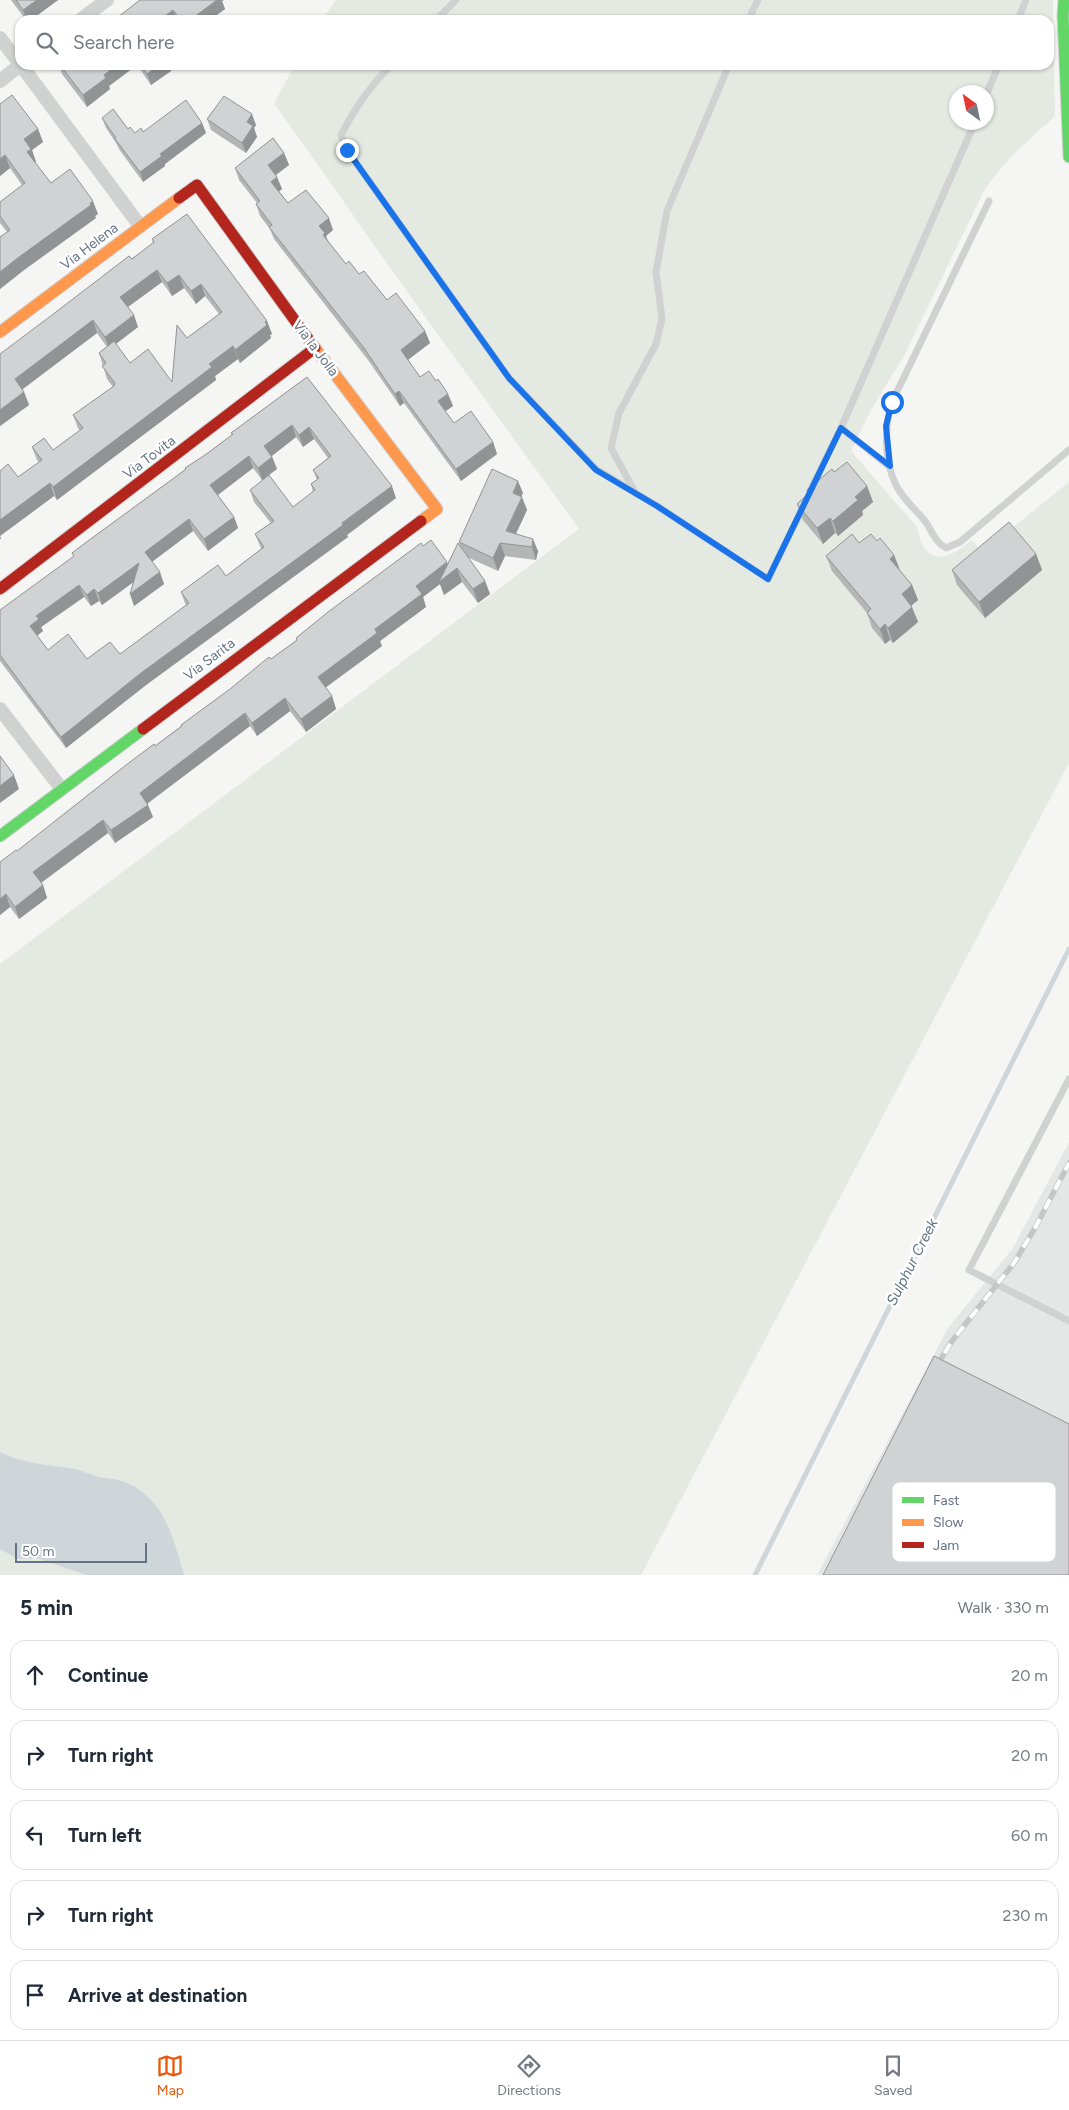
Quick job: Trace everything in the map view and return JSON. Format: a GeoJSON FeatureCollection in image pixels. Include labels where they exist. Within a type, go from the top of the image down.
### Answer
{"type":"FeatureCollection","features":[{"type":"Feature","properties":{"kind":"street"},"geometry":{"type":"LineString","coordinates":[[86,15],[106,0]]}},
{"type":"Feature","properties":{"kind":"street"},"geometry":{"type":"LineString","coordinates":[[1064,0],[1063,16],[1069,157]]}},
{"type":"Feature","properties":{"kind":"street"},"geometry":{"type":"LineString","coordinates":[[0,38],[15,58]]}},
{"type":"Feature","properties":{"kind":"street"},"geometry":{"type":"LineString","coordinates":[[0,80],[15,69]]}},
{"type":"Feature","properties":{"kind":"street"},"geometry":{"type":"LineString","coordinates":[[24,70],[140,226]]}},
{"type":"Feature","properties":{"kind":"street","name":"Via Helena"},"geometry":{"type":"LineString","coordinates":[[0,332],[197,185]]}},
{"type":"Feature","properties":{"kind":"street","name":"Via la Jolla"},"geometry":{"type":"LineString","coordinates":[[197,185],[315,348],[437,508]]}},
{"type":"Feature","properties":{"kind":"street","name":"Via Tovita"},"geometry":{"type":"LineString","coordinates":[[0,589],[315,348]]}},
{"type":"Feature","properties":{"kind":"street","name":"Via Sarita"},"geometry":{"type":"LineString","coordinates":[[0,836],[61,788],[437,508]]}},
{"type":"Feature","properties":{"kind":"street"},"geometry":{"type":"LineString","coordinates":[[0,709],[61,788]]}},
{"type":"Feature","properties":{"kind":"lane"},"geometry":{"type":"LineString","coordinates":[[441,15],[456,0]]}},
{"type":"Feature","properties":{"kind":"lane"},"geometry":{"type":"LineString","coordinates":[[750,15],[758,0]]}},
{"type":"Feature","properties":{"kind":"lane"},"geometry":{"type":"LineString","coordinates":[[1020,15],[1026,0]]}},
{"type":"Feature","properties":{"kind":"lane"},"geometry":{"type":"LineString","coordinates":[[386,70],[355,108],[340,135],[347,150],[509,378],[596,470],[637,494],[768,579],[841,428],[971,130]]}},
{"type":"Feature","properties":{"kind":"lane"},"geometry":{"type":"LineString","coordinates":[[637,494],[611,448],[620,414],[656,344],[662,319],[656,272],[666,211],[727,70]]}},
{"type":"Feature","properties":{"kind":"lane"},"geometry":{"type":"LineString","coordinates":[[990,85],[997,70]]}},
{"type":"Feature","properties":{"kind":"lane"},"geometry":{"type":"LineString","coordinates":[[989,201],[892,402],[886,426],[890,466],[896,487],[927,524],[936,541],[946,548],[960,542],[1069,450]]}},
{"type":"Feature","properties":{"kind":"lane"},"geometry":{"type":"LineString","coordinates":[[841,428],[890,466]]}},
{"type":"Feature","properties":{"kind":"lane"},"geometry":{"type":"LineString","coordinates":[[1069,1079],[969,1270],[1069,1321]]}},
{"type":"Feature","properties":{"kind":"shaded area"},"geometry":{"type":"Polygon","coordinates":[[[336,0],[1053,0],[1053,15],[325,15],[336,0]]]}},
{"type":"Feature","properties":{"kind":"shaded area"},"geometry":{"type":"Polygon","coordinates":[[[1054,58],[1055,116],[1006,163],[989,183],[903,358],[872,408],[851,451],[917,527],[925,548],[930,554],[936,556],[951,554],[973,541],[982,552],[1069,482],[1069,763],[641,1575],[0,1575],[0,964],[579,529],[408,293],[274,103],[292,70],[1054,70],[1054,58]]]}},
{"type":"Feature","properties":{"kind":"shaded area"},"geometry":{"type":"Polygon","coordinates":[[[1069,1142],[1069,1575],[817,1575],[948,1328],[1013,1248],[1069,1142]]]}},
{"type":"Feature","properties":{"kind":"shaded area"},"geometry":{"type":"Polygon","coordinates":[[[0,1452],[25,1461],[70,1468],[99,1477],[119,1480],[136,1488],[148,1497],[165,1519],[176,1546],[184,1575],[86,1575],[37,1558],[18,1559],[0,1549],[0,1452]]]}},
{"type":"Feature","properties":{"kind":"building"},"geometry":{"type":"Polygon","coordinates":[[[16,0],[37,0],[23,10],[16,0]]]}},
{"type":"Feature","properties":{"kind":"building"},"geometry":{"type":"Polygon","coordinates":[[[140,0],[217,0],[197,15],[177,15],[173,10],[166,15],[120,15],[140,0]]]}},
{"type":"Feature","properties":{"kind":"building"},"geometry":{"type":"Polygon","coordinates":[[[64,70],[110,70],[104,75],[106,78],[83,95],[64,70]]]}},
{"type":"Feature","properties":{"kind":"building"},"geometry":{"type":"Polygon","coordinates":[[[144,70],[152,70],[147,74],[144,70]]]}},
{"type":"Feature","properties":{"kind":"building"},"geometry":{"type":"Polygon","coordinates":[[[12,95],[38,129],[24,139],[31,149],[27,152],[51,183],[70,169],[93,201],[90,203],[91,205],[0,272],[0,237],[10,230],[0,216],[0,202],[25,183],[5,155],[0,159],[0,104],[12,95]]]}},
{"type":"Feature","properties":{"kind":"building"},"geometry":{"type":"Polygon","coordinates":[[[224,96],[252,114],[247,122],[253,126],[242,143],[207,119],[224,96]]]}},
{"type":"Feature","properties":{"kind":"building"},"geometry":{"type":"Polygon","coordinates":[[[186,100],[202,123],[160,154],[162,156],[140,172],[102,118],[113,109],[128,129],[130,127],[135,133],[141,128],[143,132],[186,100]]]}},
{"type":"Feature","properties":{"kind":"building"},"geometry":{"type":"Polygon","coordinates":[[[273,138],[284,153],[268,165],[277,177],[271,182],[288,203],[306,190],[329,218],[319,226],[325,233],[323,235],[346,264],[349,261],[359,274],[364,271],[387,300],[396,293],[425,331],[401,350],[420,377],[429,371],[436,381],[438,379],[448,394],[438,401],[454,423],[471,411],[493,442],[456,469],[399,391],[395,394],[364,348],[269,227],[272,225],[256,204],[260,201],[235,168],[273,138]]]}},
{"type":"Feature","properties":{"kind":"building"},"geometry":{"type":"Polygon","coordinates":[[[187,214],[267,321],[265,322],[267,325],[235,350],[233,346],[209,364],[212,367],[53,487],[50,483],[0,520],[0,471],[8,464],[18,477],[42,460],[32,447],[44,438],[53,450],[83,428],[73,415],[114,386],[115,383],[102,366],[106,363],[99,353],[114,341],[130,363],[148,349],[172,382],[177,325],[187,338],[222,312],[201,284],[191,291],[179,275],[167,283],[157,270],[120,297],[134,315],[105,337],[93,320],[15,379],[24,392],[0,410],[0,354],[129,256],[132,259],[154,242],[152,239],[187,214]]]}},
{"type":"Feature","properties":{"kind":"building"},"geometry":{"type":"Polygon","coordinates":[[[307,377],[392,486],[342,523],[343,525],[141,673],[61,737],[0,655],[0,610],[74,556],[72,553],[233,434],[231,433],[307,377]],[[292,425],[264,446],[272,457],[258,468],[249,456],[210,485],[234,517],[204,539],[189,519],[145,552],[160,572],[130,594],[139,563],[98,593],[94,589],[87,595],[79,585],[36,616],[39,619],[30,626],[48,650],[68,634],[87,659],[110,642],[120,654],[189,603],[181,592],[218,565],[226,576],[264,547],[255,534],[274,521],[250,490],[269,475],[293,507],[315,490],[311,484],[319,478],[313,470],[331,456],[309,427],[299,435],[292,425]]]}},
{"type":"Feature","properties":{"kind":"building"},"geometry":{"type":"Polygon","coordinates":[[[847,462],[867,486],[855,497],[858,500],[833,521],[830,518],[817,528],[797,504],[809,493],[807,490],[832,469],[834,472],[847,462]]]}},
{"type":"Feature","properties":{"kind":"building"},"geometry":{"type":"Polygon","coordinates":[[[492,469],[518,481],[513,493],[522,497],[506,531],[533,539],[532,547],[500,543],[493,558],[459,542],[492,469]]]}},
{"type":"Feature","properties":{"kind":"building"},"geometry":{"type":"Polygon","coordinates":[[[1009,522],[1036,554],[979,602],[952,570],[1009,522]]]}},
{"type":"Feature","properties":{"kind":"building"},"geometry":{"type":"Polygon","coordinates":[[[852,534],[859,543],[871,534],[877,541],[880,538],[894,555],[890,559],[912,585],[902,594],[912,607],[888,628],[885,624],[880,629],[867,613],[871,609],[826,556],[852,534]]]}},
{"type":"Feature","properties":{"kind":"building"},"geometry":{"type":"Polygon","coordinates":[[[431,540],[447,562],[416,586],[422,594],[375,629],[377,633],[318,677],[332,696],[301,719],[285,698],[252,723],[245,713],[140,793],[148,805],[111,830],[103,820],[33,872],[43,885],[15,907],[6,894],[0,899],[0,862],[17,851],[154,744],[155,746],[182,726],[269,657],[271,659],[297,640],[296,638],[328,612],[421,543],[423,546],[431,540]]]}},
{"type":"Feature","properties":{"kind":"building"},"geometry":{"type":"Polygon","coordinates":[[[458,543],[485,581],[473,589],[457,568],[439,582],[458,543]]]}},
{"type":"Feature","properties":{"kind":"building"},"geometry":{"type":"Polygon","coordinates":[[[0,756],[14,775],[0,786],[0,756]]]}},
{"type":"Feature","properties":{"kind":"building"},"geometry":{"type":"Polygon","coordinates":[[[934,1356],[1069,1424],[1069,1575],[823,1575],[934,1356]]]}},
{"type":"Feature","properties":{"kind":"waterway","name":"Sulphur Creek"},"geometry":{"type":"LineString","coordinates":[[755,1575],[1069,949]]}},
{"type":"Feature","properties":{"kind":"railway"},"geometry":{"type":"LineString","coordinates":[[933,1372],[952,1341],[1014,1263],[1035,1228],[1069,1163]]}},
{"type":"Feature","properties":{"kind":"traffic: fast"},"geometry":{"type":"LineString","coordinates":[[1064,0],[1063,16],[1069,157]]}},
{"type":"Feature","properties":{"kind":"traffic: fast"},"geometry":{"type":"LineString","coordinates":[[0,836],[143,729]]}},
{"type":"Feature","properties":{"kind":"traffic: slow"},"geometry":{"type":"LineString","coordinates":[[0,332],[179,198]]}},
{"type":"Feature","properties":{"kind":"traffic: slow"},"geometry":{"type":"LineString","coordinates":[[309,340],[437,509],[421,521]]}},
{"type":"Feature","properties":{"kind":"traffic: jam"},"geometry":{"type":"LineString","coordinates":[[179,198],[197,185],[309,340]]}},
{"type":"Feature","properties":{"kind":"traffic: jam"},"geometry":{"type":"LineString","coordinates":[[0,589],[315,348]]}},
{"type":"Feature","properties":{"kind":"traffic: jam"},"geometry":{"type":"LineString","coordinates":[[143,729],[421,521]]}},
{"type":"Feature","properties":{"kind":"route"},"geometry":{"type":"LineString","coordinates":[[347,150],[509,378],[596,470],[657,506],[768,579],[841,428],[890,466],[886,426],[892,402]]}}]}
